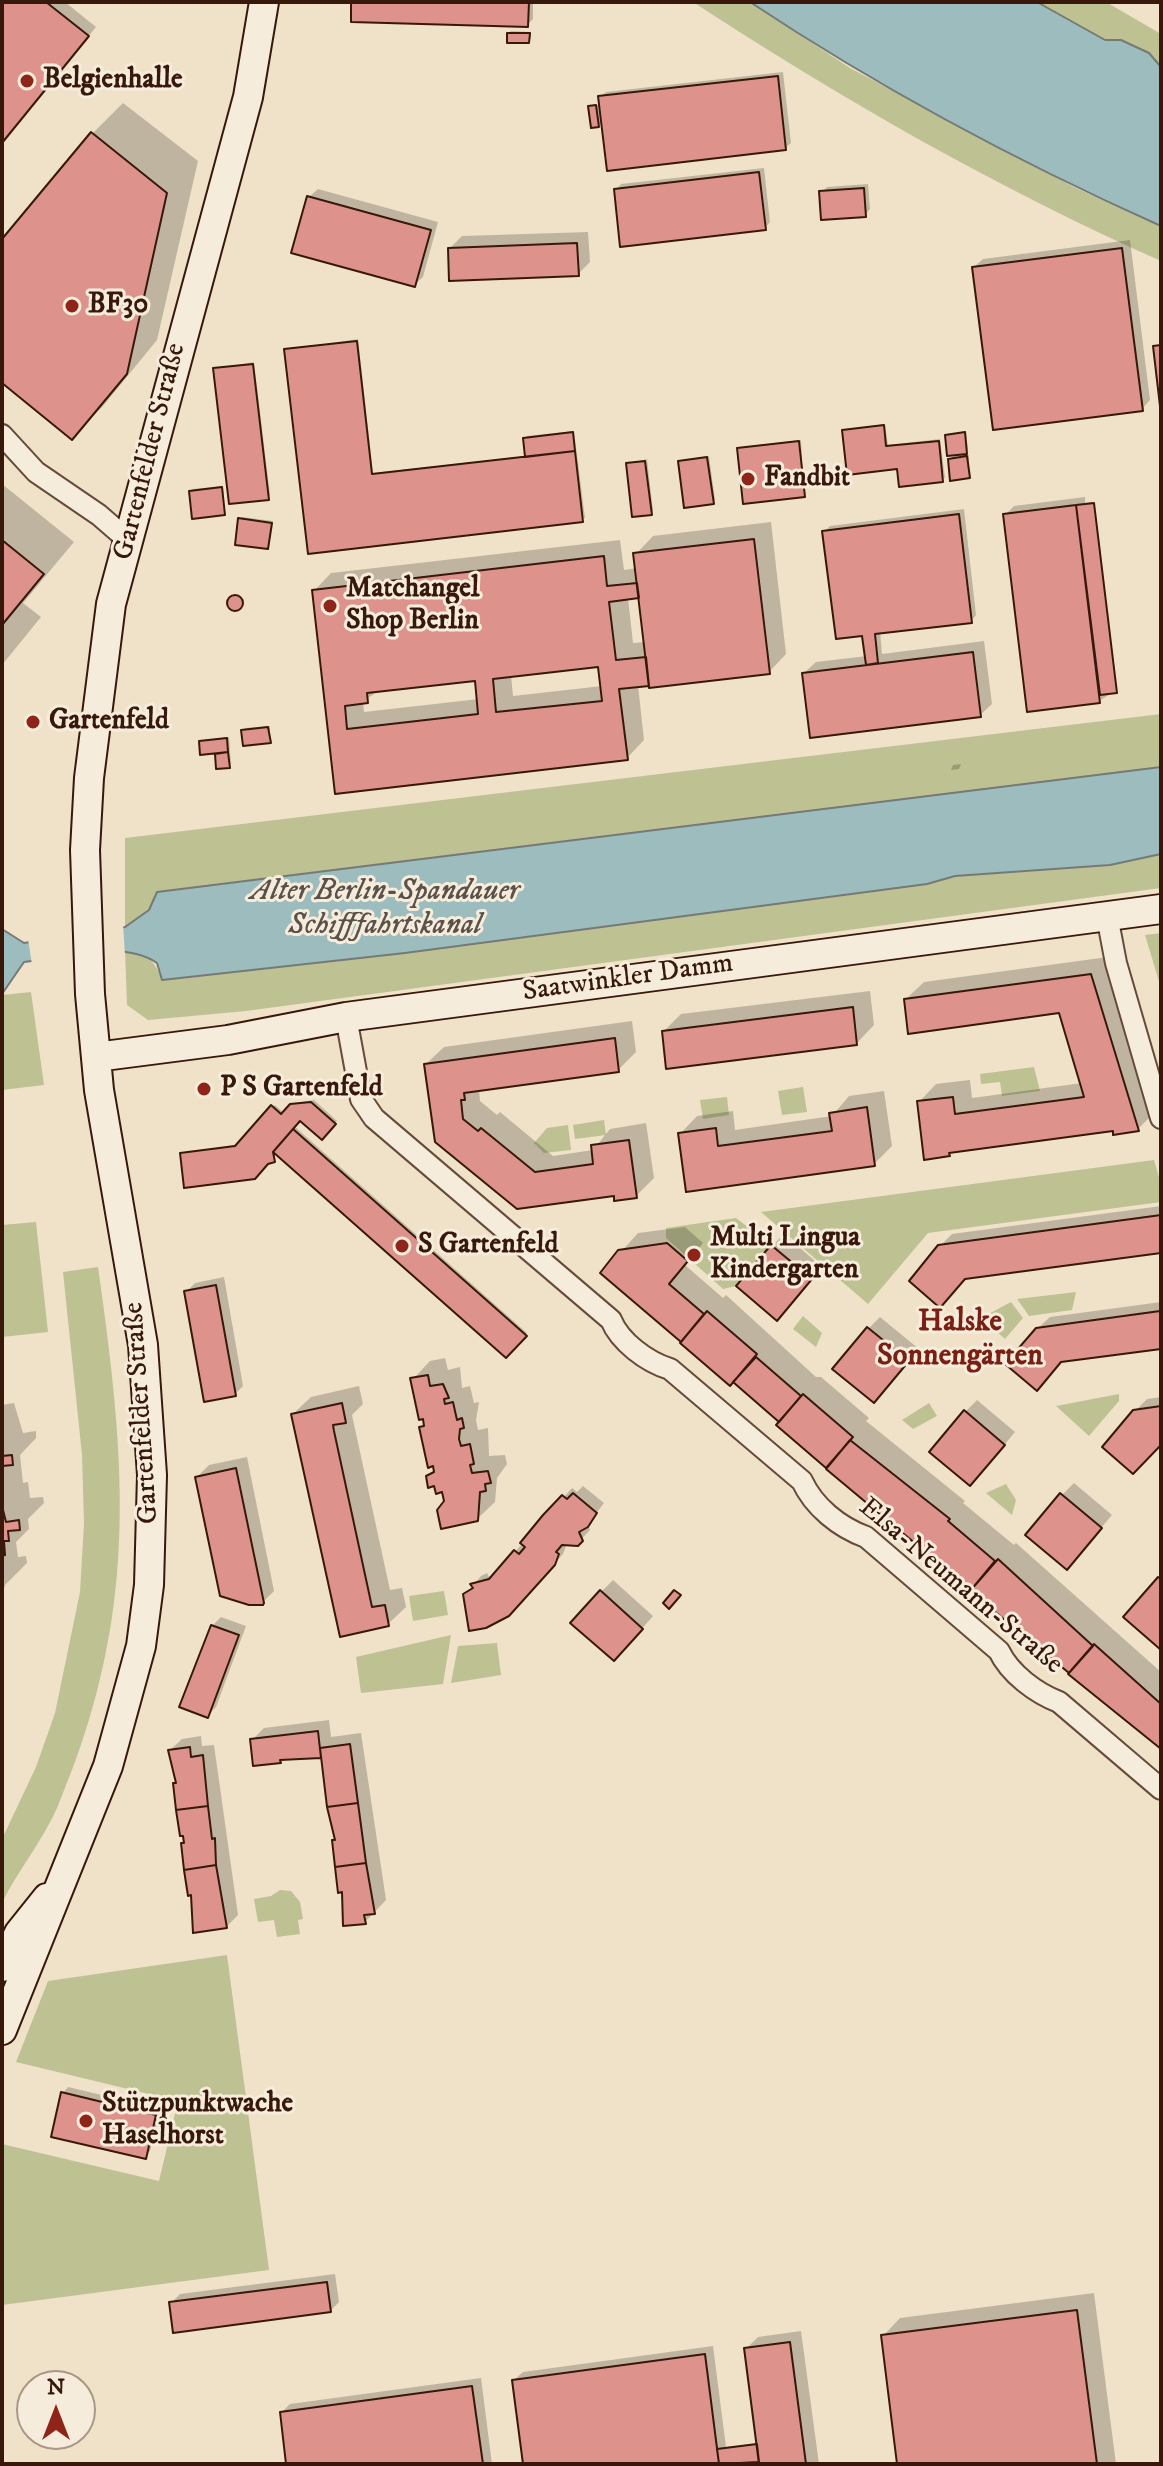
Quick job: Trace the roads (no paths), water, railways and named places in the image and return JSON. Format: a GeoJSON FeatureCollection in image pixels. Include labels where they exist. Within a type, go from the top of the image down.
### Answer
{"type":"FeatureCollection","features":[{"type":"Feature","properties":{"kind":"main road","name":"Gartenfelder Straße"},"geometry":{"type":"LineString","coordinates":[[2,2030],[87,1823],[128,1700],[141,1646],[152,1531],[152,1460],[143,1345],[96,1057],[86,910],[86,821],[94,724],[111,604],[248,97],[264,2]]}},
{"type":"Feature","properties":{"kind":"main road","name":"Saatwinkler Damm"},"geometry":{"type":"LineString","coordinates":[[96,1057],[228,1040],[346,1017],[1161,909]]}},
{"type":"Feature","properties":{"kind":"main road","name":"Gartenfelder Straße"},"geometry":{"type":"LineString","coordinates":[[2,1967],[19,1933],[62,1878]]}},
{"type":"Feature","properties":{"kind":"street"},"geometry":{"type":"LineString","coordinates":[[2,435],[36,472],[99,515],[129,541]]}},
{"type":"Feature","properties":{"kind":"street"},"geometry":{"type":"LineString","coordinates":[[1107,916],[1116,963],[1161,1118]]}},
{"type":"Feature","properties":{"kind":"street","name":"Elsa-Neumann-Straße"},"geometry":{"type":"LineString","coordinates":[[346,1017],[361,1099],[374,1118],[611,1320],[616,1332],[655,1364],[670,1369],[802,1481],[810,1498],[848,1530],[866,1537],[999,1651],[1006,1664],[1043,1696],[1059,1702],[1161,1789]]}},
{"type":"Feature","properties":{"kind":"water"},"geometry":{"type":"Polygon","coordinates":[[[750,2],[1037,2],[1105,40],[1121,40],[1149,53],[1161,67],[1161,226],[951,123],[849,65],[750,2]]]}},
{"type":"Feature","properties":{"kind":"water","name":"Alter Berlin-Spandauer Schifffahrtskanal"},"geometry":{"type":"Polygon","coordinates":[[[1161,767],[1161,854],[1110,865],[955,876],[927,884],[405,953],[162,980],[157,963],[143,956],[127,952],[92,952],[24,962],[2,994],[2,929],[24,943],[125,927],[149,910],[157,892],[1161,767]]]}},
{"type":"Feature","properties":{"kind":"place","name":"Belgienhalle"},"geometry":{"type":"Point","coordinates":[27,81]}},
{"type":"Feature","properties":{"kind":"place","name":"BF30"},"geometry":{"type":"Point","coordinates":[72,306]}},
{"type":"Feature","properties":{"kind":"place","name":"Fandbit"},"geometry":{"type":"Point","coordinates":[748,479]}},
{"type":"Feature","properties":{"kind":"place","name":"Matchangel Shop Berlin"},"geometry":{"type":"Point","coordinates":[330,606]}},
{"type":"Feature","properties":{"kind":"place","name":"Gartenfeld"},"geometry":{"type":"Point","coordinates":[33,722]}},
{"type":"Feature","properties":{"kind":"place","name":"P S Gartenfeld"},"geometry":{"type":"Point","coordinates":[204,1089]}},
{"type":"Feature","properties":{"kind":"place","name":"S Gartenfeld"},"geometry":{"type":"Point","coordinates":[402,1246]}},
{"type":"Feature","properties":{"kind":"place","name":"Multi Lingua Kindergarten"},"geometry":{"type":"Point","coordinates":[694,1255]}},
{"type":"Feature","properties":{"kind":"place","name":"Stützpunktwache Haselhorst"},"geometry":{"type":"Point","coordinates":[86,2121]}},
{"type":"Feature","properties":{"kind":"district","name":"Halske Sonnengärten"},"geometry":{"type":"Point","coordinates":[960,1341]}}]}
